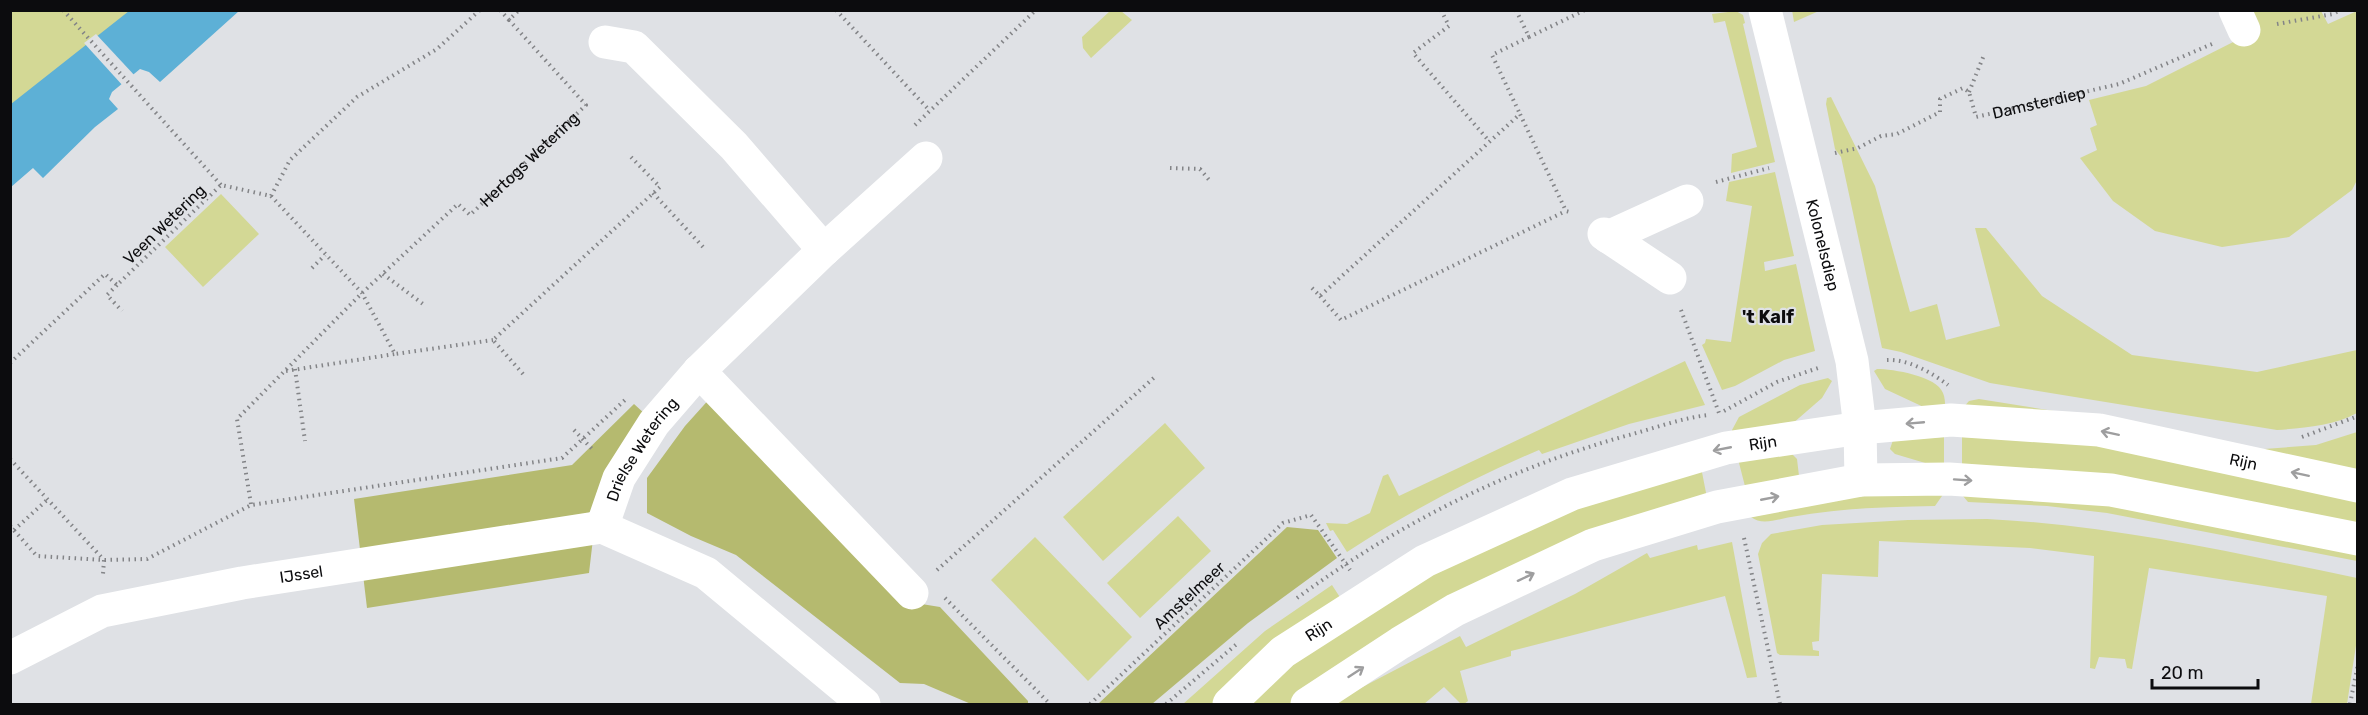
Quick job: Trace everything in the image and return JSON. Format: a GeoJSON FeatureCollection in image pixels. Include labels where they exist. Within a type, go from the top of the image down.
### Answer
{"type":"FeatureCollection","features":[{"type":"Feature","properties":{"kind":"street","name":"Kolonelsdiep"},"geometry":{"type":"LineString","coordinates":[[1765,10],[1789,164],[1852,361],[1860,428],[1861,480]]}},
{"type":"Feature","properties":{"kind":"street"},"geometry":{"type":"LineString","coordinates":[[605,42],[634,47],[734,146],[824,250]]}},
{"type":"Feature","properties":{"kind":"street","name":"Drielse Wetering"},"geometry":{"type":"LineString","coordinates":[[602,526],[619,478],[654,423],[699,371],[824,250],[926,158]]}},
{"type":"Feature","properties":{"kind":"street"},"geometry":{"type":"LineString","coordinates":[[1670,278],[1606,236],[1687,201]]}},
{"type":"Feature","properties":{"kind":"street"},"geometry":{"type":"LineString","coordinates":[[699,371],[912,592]]}},
{"type":"Feature","properties":{"kind":"street","name":"Rijn"},"geometry":{"type":"LineString","coordinates":[[1229,705],[1283,652],[1425,561],[1572,494],[1726,448],[1860,428],[1951,420],[2098,430],[2358,486]]}},
{"type":"Feature","properties":{"kind":"street"},"geometry":{"type":"LineString","coordinates":[[1307,705],[1400,643],[1455,610],[1582,550],[1717,507],[1861,480],[1949,479],[2111,490],[2358,539]]}},
{"type":"Feature","properties":{"kind":"street"},"geometry":{"type":"LineString","coordinates":[[602,526],[706,573],[864,705]]}},
{"type":"Feature","properties":{"kind":"street","name":"IJssel"},"geometry":{"type":"LineString","coordinates":[[10,658],[102,611],[242,583],[602,526]]}},
{"type":"Feature","properties":{"kind":"path"},"geometry":{"type":"LineString","coordinates":[[63,10],[221,185]]}},
{"type":"Feature","properties":{"kind":"path"},"geometry":{"type":"LineString","coordinates":[[395,354],[362,293],[271,196],[290,160],[357,97],[437,50],[480,10]]}},
{"type":"Feature","properties":{"kind":"path"},"geometry":{"type":"LineString","coordinates":[[500,10],[509,20],[519,10]]}},
{"type":"Feature","properties":{"kind":"path"},"geometry":{"type":"LineString","coordinates":[[836,10],[930,111]]}},
{"type":"Feature","properties":{"kind":"path"},"geometry":{"type":"LineString","coordinates":[[1441,10],[1449,26],[1413,53],[1489,141]]}},
{"type":"Feature","properties":{"kind":"path"},"geometry":{"type":"LineString","coordinates":[[1516,10],[1529,38]]}},
{"type":"Feature","properties":{"kind":"path"},"geometry":{"type":"LineString","coordinates":[[1312,288],[1341,320],[1568,211],[1492,55],[1585,10]]}},
{"type":"Feature","properties":{"kind":"path"},"geometry":{"type":"LineString","coordinates":[[2240,20],[2333,14],[2340,10]]}},
{"type":"Feature","properties":{"kind":"path","name":"Hertogs Wetering"},"geometry":{"type":"LineString","coordinates":[[251,504],[237,419],[362,293],[458,204],[470,215],[586,105],[509,20]]}},
{"type":"Feature","properties":{"kind":"path","name":"Damsterdiep"},"geometry":{"type":"LineString","coordinates":[[1968,92],[1976,117],[2119,84],[2240,20]]}},
{"type":"Feature","properties":{"kind":"path"},"geometry":{"type":"LineString","coordinates":[[1730,177],[1858,148],[1881,136],[1897,134],[1940,112],[1940,99],[1963,88],[1968,92],[1984,55]]}},
{"type":"Feature","properties":{"kind":"path"},"geometry":{"type":"LineString","coordinates":[[1320,296],[1520,114]]}},
{"type":"Feature","properties":{"kind":"path"},"geometry":{"type":"LineString","coordinates":[[286,371],[493,340],[660,187],[631,158]]}},
{"type":"Feature","properties":{"kind":"path"},"geometry":{"type":"LineString","coordinates":[[1170,168],[1200,169],[1210,181]]}},
{"type":"Feature","properties":{"kind":"path","name":"Veen Wetering"},"geometry":{"type":"LineString","coordinates":[[10,363],[105,274],[117,285],[221,185],[271,196]]}},
{"type":"Feature","properties":{"kind":"path"},"geometry":{"type":"LineString","coordinates":[[652,193],[704,248]]}},
{"type":"Feature","properties":{"kind":"path"},"geometry":{"type":"LineString","coordinates":[[312,268],[325,255]]}},
{"type":"Feature","properties":{"kind":"path"},"geometry":{"type":"LineString","coordinates":[[382,274],[423,304]]}},
{"type":"Feature","properties":{"kind":"path"},"geometry":{"type":"LineString","coordinates":[[117,285],[107,296],[122,311]]}},
{"type":"Feature","properties":{"kind":"path"},"geometry":{"type":"LineString","coordinates":[[1685,322],[1719,413],[1726,448]]}},
{"type":"Feature","properties":{"kind":"path"},"geometry":{"type":"LineString","coordinates":[[493,340],[524,374]]}},
{"type":"Feature","properties":{"kind":"path"},"geometry":{"type":"LineString","coordinates":[[1880,361],[1897,360],[1905,363],[1931,373],[1952,388]]}},
{"type":"Feature","properties":{"kind":"path"},"geometry":{"type":"LineString","coordinates":[[295,369],[305,441]]}},
{"type":"Feature","properties":{"kind":"path"},"geometry":{"type":"LineString","coordinates":[[912,592],[1158,375]]}},
{"type":"Feature","properties":{"kind":"path"},"geometry":{"type":"LineString","coordinates":[[10,525],[37,556],[104,560],[147,559],[251,504],[562,458]]}},
{"type":"Feature","properties":{"kind":"path"},"geometry":{"type":"LineString","coordinates":[[10,459],[104,560],[102,611]]}},
{"type":"Feature","properties":{"kind":"path"},"geometry":{"type":"LineString","coordinates":[[15,530],[48,499]]}},
{"type":"Feature","properties":{"kind":"path"},"geometry":{"type":"LineString","coordinates":[[1737,504],[1780,705]]}},
{"type":"Feature","properties":{"kind":"path","name":"Amstelmeer"},"geometry":{"type":"LineString","coordinates":[[1090,705],[1283,523],[1311,515],[1340,556]]}},
{"type":"Feature","properties":{"kind":"path"},"geometry":{"type":"LineString","coordinates":[[912,592],[945,598],[1050,705]]}},
{"type":"Feature","properties":{"kind":"path"},"geometry":{"type":"LineString","coordinates":[[2350,705],[2358,664]]}},
{"type":"Feature","properties":{"kind":"green space"},"geometry":{"type":"Polygon","coordinates":[[[1792,10],[1819,10],[1819,11],[1794,22],[1792,10]]]}},
{"type":"Feature","properties":{"kind":"green space"},"geometry":{"type":"Polygon","coordinates":[[[11,11],[147,11],[11,109],[11,11]]]}},
{"type":"Feature","properties":{"kind":"green space"},"geometry":{"type":"Polygon","coordinates":[[[1110,11],[1121,11],[1132,20],[1091,58],[1083,48],[1082,37],[1110,11]]]}},
{"type":"Feature","properties":{"kind":"green space"},"geometry":{"type":"Polygon","coordinates":[[[1736,11],[1743,15],[1745,23],[1743,24],[1775,162],[1731,173],[1732,154],[1757,147],[1725,21],[1714,23],[1712,14],[1736,11]]]}},
{"type":"Feature","properties":{"kind":"green space"},"geometry":{"type":"Polygon","coordinates":[[[2246,11],[2321,11],[2328,24],[2357,11],[2357,180],[2352,190],[2289,237],[2222,247],[2155,231],[2113,201],[2080,158],[2097,150],[2090,128],[2097,125],[2089,100],[2146,86],[2255,31],[2246,11]]]}},
{"type":"Feature","properties":{"kind":"green space"},"geometry":{"type":"Polygon","coordinates":[[[1831,97],[1875,186],[1910,312],[1937,304],[1946,340],[2000,326],[1975,228],[1986,228],[2042,296],[2132,355],[2257,372],[2357,350],[2357,413],[2328,424],[2277,430],[1990,383],[1901,352],[1882,348],[1841,157],[1835,149],[1826,104],[1827,98],[1831,97]]]}},
{"type":"Feature","properties":{"kind":"green space"},"geometry":{"type":"Polygon","coordinates":[[[1775,172],[1794,256],[1764,262],[1765,271],[1796,264],[1815,351],[1784,360],[1735,386],[1722,390],[1702,345],[1706,339],[1731,342],[1752,206],[1726,201],[1729,182],[1775,172]]]}},
{"type":"Feature","properties":{"kind":"green space"},"geometry":{"type":"Polygon","coordinates":[[[221,194],[259,234],[203,287],[165,247],[221,194]]]}},
{"type":"Feature","properties":{"kind":"green space"},"geometry":{"type":"Polygon","coordinates":[[[1685,361],[1705,405],[1629,424],[1542,454],[1539,450],[1441,496],[1347,552],[1326,523],[1347,524],[1370,513],[1383,476],[1388,474],[1399,496],[1685,361]]]}},
{"type":"Feature","properties":{"kind":"green space"},"geometry":{"type":"Polygon","coordinates":[[[1877,369],[1903,372],[1932,382],[1943,393],[1945,417],[1885,389],[1874,371],[1877,369]]]}},
{"type":"Feature","properties":{"kind":"green space"},"geometry":{"type":"Polygon","coordinates":[[[1828,378],[1832,381],[1822,398],[1784,431],[1734,438],[1732,430],[1739,417],[1800,385],[1828,378]]]}},
{"type":"Feature","properties":{"kind":"green space"},"geometry":{"type":"Polygon","coordinates":[[[712,396],[903,601],[940,607],[1028,701],[1028,704],[971,704],[924,684],[900,683],[736,555],[691,536],[647,513],[647,478],[685,426],[712,396]]]}},
{"type":"Feature","properties":{"kind":"green space"},"geometry":{"type":"Polygon","coordinates":[[[1979,399],[2072,414],[1962,409],[1969,401],[1979,399]]]}},
{"type":"Feature","properties":{"kind":"green space"},"geometry":{"type":"Polygon","coordinates":[[[634,404],[645,414],[598,496],[589,573],[367,608],[354,499],[572,465],[634,404]]]}},
{"type":"Feature","properties":{"kind":"green space"},"geometry":{"type":"Polygon","coordinates":[[[1165,423],[1205,468],[1103,561],[1063,517],[1165,423]]]}},
{"type":"Feature","properties":{"kind":"green space"},"geometry":{"type":"Polygon","coordinates":[[[2357,432],[2357,475],[2263,455],[2264,449],[2316,445],[2357,432]]]}},
{"type":"Feature","properties":{"kind":"green space"},"geometry":{"type":"Polygon","coordinates":[[[1944,437],[1944,466],[1942,468],[1895,454],[1890,449],[1893,440],[1944,437]]]}},
{"type":"Feature","properties":{"kind":"green space"},"geometry":{"type":"Polygon","coordinates":[[[1962,437],[2099,445],[2357,494],[2357,529],[1962,471],[1962,437]]]}},
{"type":"Feature","properties":{"kind":"green space"},"geometry":{"type":"Polygon","coordinates":[[[1789,451],[1797,459],[1799,476],[1747,494],[1738,459],[1789,451]]]}},
{"type":"Feature","properties":{"kind":"green space"},"geometry":{"type":"Polygon","coordinates":[[[1701,467],[1708,503],[1299,704],[1247,704],[1296,662],[1400,590],[1566,510],[1701,467]]]}},
{"type":"Feature","properties":{"kind":"green space"},"geometry":{"type":"Polygon","coordinates":[[[1944,493],[1935,506],[1845,510],[1765,521],[1751,517],[1858,496],[1944,493]]]}},
{"type":"Feature","properties":{"kind":"green space"},"geometry":{"type":"Polygon","coordinates":[[[2058,495],[2357,548],[2357,561],[2107,513],[2047,506],[1968,502],[1963,496],[2058,495]]]}},
{"type":"Feature","properties":{"kind":"green space"},"geometry":{"type":"Polygon","coordinates":[[[1178,516],[1211,551],[1140,618],[1107,583],[1178,516]]]}},
{"type":"Feature","properties":{"kind":"green space"},"geometry":{"type":"Polygon","coordinates":[[[1987,519],[2080,527],[2173,541],[2357,578],[2357,639],[2347,704],[2311,704],[2327,596],[2149,568],[2132,669],[2127,668],[2125,659],[2099,657],[2095,669],[2090,668],[2094,556],[2030,548],[1879,541],[1878,577],[1822,574],[1819,641],[1812,642],[1813,650],[1819,651],[1819,656],[1777,653],[1758,554],[1762,543],[1771,534],[1822,525],[1908,520],[1987,519]]]}},
{"type":"Feature","properties":{"kind":"green space"},"geometry":{"type":"Polygon","coordinates":[[[1287,527],[1318,530],[1337,558],[1248,623],[1152,704],[1098,704],[1287,527]]]}},
{"type":"Feature","properties":{"kind":"green space"},"geometry":{"type":"Polygon","coordinates":[[[1035,537],[1132,637],[1088,681],[991,580],[1035,537]]]}},
{"type":"Feature","properties":{"kind":"green space"},"geometry":{"type":"Polygon","coordinates":[[[1732,542],[1757,677],[1747,678],[1725,596],[1511,651],[1511,656],[1460,671],[1468,701],[1464,704],[1461,704],[1444,687],[1424,704],[1330,704],[1460,636],[1466,647],[1575,594],[1647,553],[1650,558],[1697,545],[1698,550],[1732,542]]]}},
{"type":"Feature","properties":{"kind":"green space"},"geometry":{"type":"Polygon","coordinates":[[[1332,585],[1345,605],[1223,704],[1183,704],[1265,631],[1332,585]]]}},
{"type":"Feature","properties":{"kind":"water"},"geometry":{"type":"Polygon","coordinates":[[[129,11],[239,11],[160,82],[149,72],[140,69],[112,92],[109,99],[118,109],[95,127],[43,178],[33,168],[11,187],[11,104],[129,11]]]}},
{"type":"Feature","properties":{"kind":"pier"},"geometry":{"type":"Polygon","coordinates":[[[96,34],[136,77],[124,87],[84,43],[96,34]]]}},
{"type":"Feature","properties":{"kind":"district","name":"'t Kalf"},"geometry":{"type":"Point","coordinates":[1768,317]}}]}
